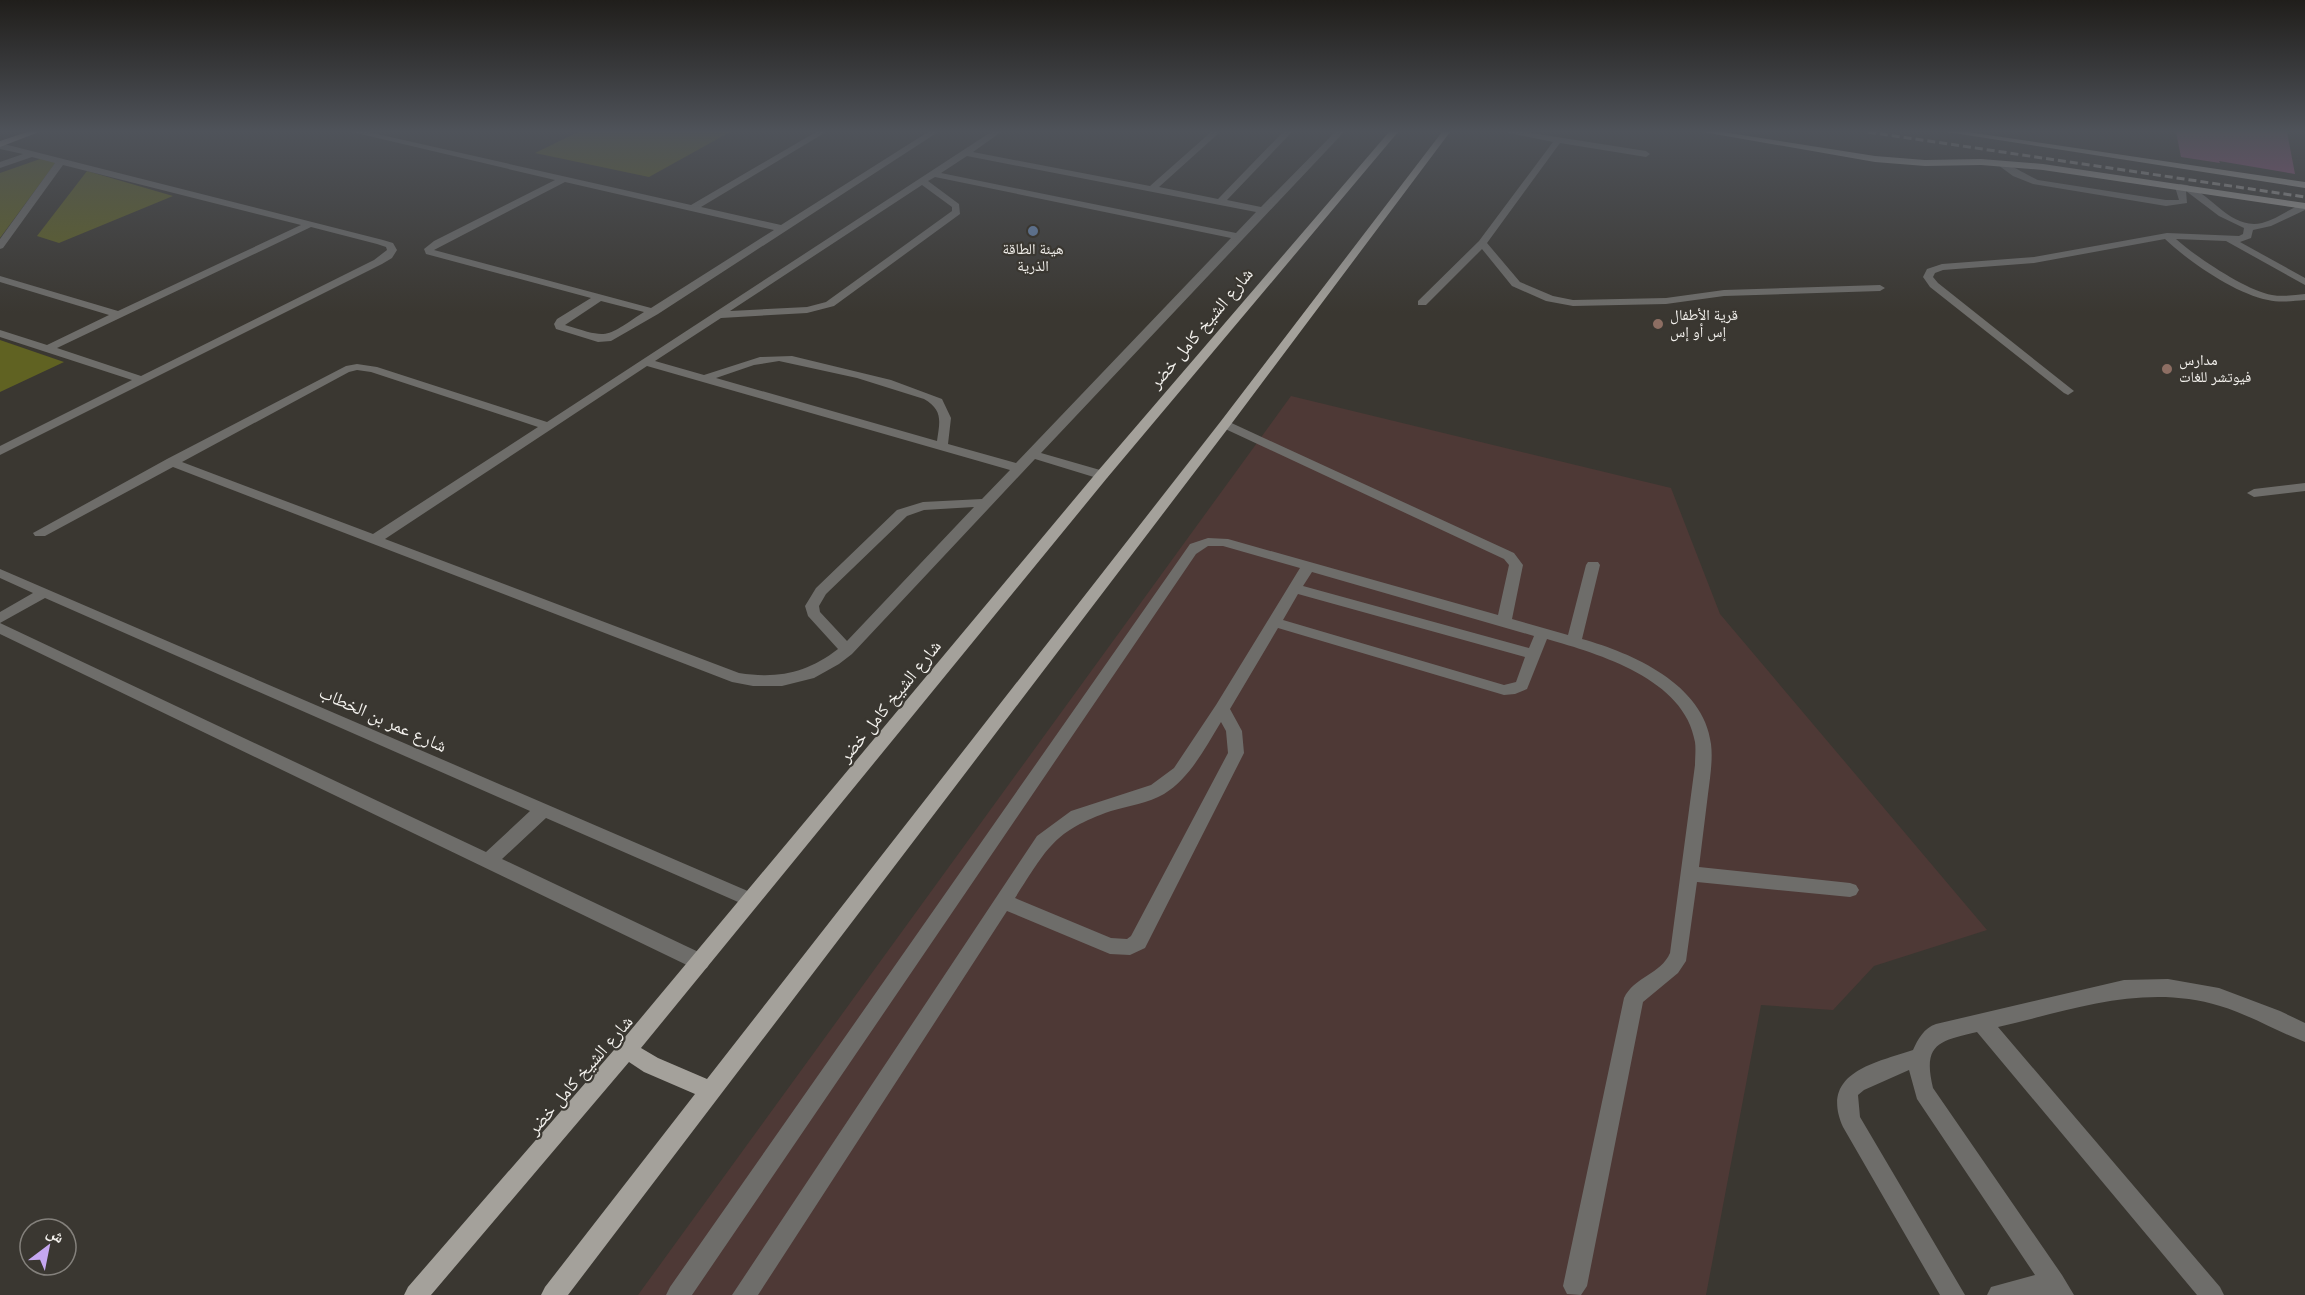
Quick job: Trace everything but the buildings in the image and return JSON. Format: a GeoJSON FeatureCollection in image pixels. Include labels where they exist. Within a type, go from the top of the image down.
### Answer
{"type":"FeatureCollection","features":[{"type":"Feature","properties":{"kind":"main road","name":"شارع الشيخ كامل خضر"},"geometry":{"type":"LineString","coordinates":[[416,1295],[627,1050],[1102,475],[1343,192]]}},
{"type":"Feature","properties":{"kind":"main road"},"geometry":{"type":"LineString","coordinates":[[553,1295],[1225,424],[1400,192]]}},
{"type":"Feature","properties":{"kind":"main road"},"geometry":{"type":"LineString","coordinates":[[2219,192],[2305,206]]}},
{"type":"Feature","properties":{"kind":"main road"},"geometry":{"type":"LineString","coordinates":[[627,1050],[651,1065],[711,1091]]}},
{"type":"Feature","properties":{"kind":"street"},"geometry":{"type":"LineString","coordinates":[[0,246],[38,192]]}},
{"type":"Feature","properties":{"kind":"street"},"geometry":{"type":"LineString","coordinates":[[0,451],[378,262],[388,256],[392,250],[390,245],[185,192]]}},
{"type":"Feature","properties":{"kind":"street"},"geometry":{"type":"LineString","coordinates":[[537,192],[429,249],[434,254],[654,312]]}},
{"type":"Feature","properties":{"kind":"street"},"geometry":{"type":"LineString","coordinates":[[624,192],[784,229]]}},
{"type":"Feature","properties":{"kind":"street"},"geometry":{"type":"LineString","coordinates":[[693,208],[719,192]]}},
{"type":"Feature","properties":{"kind":"street"},"geometry":{"type":"LineString","coordinates":[[601,297],[561,321],[559,324],[561,327],[598,339],[606,339],[654,312],[841,192]]}},
{"type":"Feature","properties":{"kind":"street"},"geometry":{"type":"LineString","coordinates":[[374,540],[908,192]]}},
{"type":"Feature","properties":{"kind":"street"},"geometry":{"type":"LineString","coordinates":[[720,316],[807,310],[836,301],[957,212],[956,206],[938,192]]}},
{"type":"Feature","properties":{"kind":"street"},"geometry":{"type":"LineString","coordinates":[[1025,192],[1239,236]]}},
{"type":"Feature","properties":{"kind":"street"},"geometry":{"type":"LineString","coordinates":[[1170,192],[1263,210]]}},
{"type":"Feature","properties":{"kind":"street"},"geometry":{"type":"LineString","coordinates":[[1220,202],[1229,192]]}},
{"type":"Feature","properties":{"kind":"street"},"geometry":{"type":"LineString","coordinates":[[171,462],[737,678],[760,682],[786,681],[811,675],[830,664],[847,650],[1281,192]]}},
{"type":"Feature","properties":{"kind":"street"},"geometry":{"type":"LineString","coordinates":[[1422,303],[1482,243],[1519,192]]}},
{"type":"Feature","properties":{"kind":"street"},"geometry":{"type":"LineString","coordinates":[[2104,192],[2166,202],[2184,201],[2184,192]]}},
{"type":"Feature","properties":{"kind":"street"},"geometry":{"type":"LineString","coordinates":[[2192,192],[2233,220],[2249,226],[2261,226],[2305,206]]}},
{"type":"Feature","properties":{"kind":"street"},"geometry":{"type":"LineString","coordinates":[[47,349],[310,224]]}},
{"type":"Feature","properties":{"kind":"street"},"geometry":{"type":"LineString","coordinates":[[2068,391],[1934,285],[1928,277],[1931,271],[1942,267],[2045,258],[2167,236],[2230,240],[2246,238],[2249,226]]}},
{"type":"Feature","properties":{"kind":"street"},"geometry":{"type":"LineString","coordinates":[[2167,236],[2182,249],[2256,293],[2285,299],[2305,297]]}},
{"type":"Feature","properties":{"kind":"street"},"geometry":{"type":"LineString","coordinates":[[2230,240],[2305,282]]}},
{"type":"Feature","properties":{"kind":"street"},"geometry":{"type":"LineString","coordinates":[[1482,243],[1516,284],[1550,299],[1573,303],[1666,301],[1724,293],[1880,288]]}},
{"type":"Feature","properties":{"kind":"street"},"geometry":{"type":"LineString","coordinates":[[0,279],[119,315]]}},
{"type":"Feature","properties":{"kind":"street"},"geometry":{"type":"LineString","coordinates":[[0,333],[142,380]]}},
{"type":"Feature","properties":{"kind":"street"},"geometry":{"type":"LineString","coordinates":[[704,379],[756,361],[791,358],[916,391],[938,403],[944,411],[942,446]]}},
{"type":"Feature","properties":{"kind":"street"},"geometry":{"type":"LineString","coordinates":[[646,362],[1018,468]]}},
{"type":"Feature","properties":{"kind":"street"},"geometry":{"type":"LineString","coordinates":[[40,533],[337,372],[357,367],[373,369],[548,426]]}},
{"type":"Feature","properties":{"kind":"street"},"geometry":{"type":"LineString","coordinates":[[1225,424],[1509,556],[1514,560],[1516,570],[1504,622]]}},
{"type":"Feature","properties":{"kind":"street"},"geometry":{"type":"LineString","coordinates":[[1031,454],[1102,475]]}},
{"type":"Feature","properties":{"kind":"street"},"geometry":{"type":"LineString","coordinates":[[2254,493],[2305,487]]}},
{"type":"Feature","properties":{"kind":"street"},"geometry":{"type":"LineString","coordinates":[[847,650],[813,613],[812,606],[821,591],[902,513],[923,506],[985,502]]}},
{"type":"Feature","properties":{"kind":"street"},"geometry":{"type":"LineString","coordinates":[[678,1295],[1191,551],[1203,543],[1220,541],[1574,642],[1628,660],[1655,676],[1677,696],[1694,718],[1703,741],[1703,765],[1677,962],[1671,969],[1640,989],[1634,998],[1575,1286]]}},
{"type":"Feature","properties":{"kind":"street"},"geometry":{"type":"LineString","coordinates":[[1574,642],[1593,565]]}},
{"type":"Feature","properties":{"kind":"street"},"geometry":{"type":"LineString","coordinates":[[744,1295],[1043,841],[1059,827],[1077,816],[1142,796],[1170,782],[1180,772],[1222,710],[1308,566]]}},
{"type":"Feature","properties":{"kind":"street","name":"شارع عمر بن الخطاب"},"geometry":{"type":"LineString","coordinates":[[0,573],[752,900]]}},
{"type":"Feature","properties":{"kind":"street"},"geometry":{"type":"LineString","coordinates":[[1294,588],[1535,655]]}},
{"type":"Feature","properties":{"kind":"street"},"geometry":{"type":"LineString","coordinates":[[0,618],[45,592]]}},
{"type":"Feature","properties":{"kind":"street"},"geometry":{"type":"LineString","coordinates":[[1274,622],[1504,690],[1515,689],[1522,685],[1542,633]]}},
{"type":"Feature","properties":{"kind":"street"},"geometry":{"type":"LineString","coordinates":[[0,628],[700,962]]}},
{"type":"Feature","properties":{"kind":"street"},"geometry":{"type":"LineString","coordinates":[[1003,901],[1110,946],[1130,947],[1138,942],[1236,753],[1234,731],[1222,710]]}},
{"type":"Feature","properties":{"kind":"street"},"geometry":{"type":"LineString","coordinates":[[488,861],[543,810]]}},
{"type":"Feature","properties":{"kind":"street"},"geometry":{"type":"LineString","coordinates":[[1689,873],[1736,880],[1850,890]]}},
{"type":"Feature","properties":{"kind":"street"},"geometry":{"type":"LineString","coordinates":[[1999,1295],[2058,1289],[1924,1092],[1919,1074],[1920,1057],[1926,1044],[1936,1033],[2124,989],[2168,988],[2219,997],[2273,1017],[2305,1034]]}},
{"type":"Feature","properties":{"kind":"street"},"geometry":{"type":"LineString","coordinates":[[1980,1021],[2212,1295]]}},
{"type":"Feature","properties":{"kind":"street"},"geometry":{"type":"LineString","coordinates":[[1920,1057],[1861,1080],[1850,1089],[1846,1103],[1850,1120],[1953,1295]]}},
{"type":"Feature","properties":{"kind":"shaded area"},"geometry":{"type":"Polygon","coordinates":[[[0,192],[34,192],[0,238],[0,192]]]}},
{"type":"Feature","properties":{"kind":"shaded area"},"geometry":{"type":"Polygon","coordinates":[[[71,192],[161,192],[173,196],[59,243],[37,236],[71,192]]]}},
{"type":"Feature","properties":{"kind":"shaded area"},"geometry":{"type":"Polygon","coordinates":[[[0,340],[64,362],[0,392],[0,340]]]}},
{"type":"Feature","properties":{"kind":"shaded area"},"geometry":{"type":"Polygon","coordinates":[[[1291,396],[1671,488],[1720,614],[1987,930],[1874,966],[1833,1010],[1761,1005],[1706,1295],[638,1295],[1291,396]]]}},
{"type":"Feature","properties":{"kind":"railway"},"geometry":{"type":"LineString","coordinates":[[2274,192],[2305,197]]}},
{"type":"Feature","properties":{"kind":"place","name":"هيئة الطاقة الذرية"},"geometry":{"type":"Point","coordinates":[1033,231]}},
{"type":"Feature","properties":{"kind":"place","name":"قرية الأطفال إس أو إس"},"geometry":{"type":"Point","coordinates":[1658,324]}},
{"type":"Feature","properties":{"kind":"place","name":"مدارس فيوتشر للغات"},"geometry":{"type":"Point","coordinates":[2167,369]}}]}
